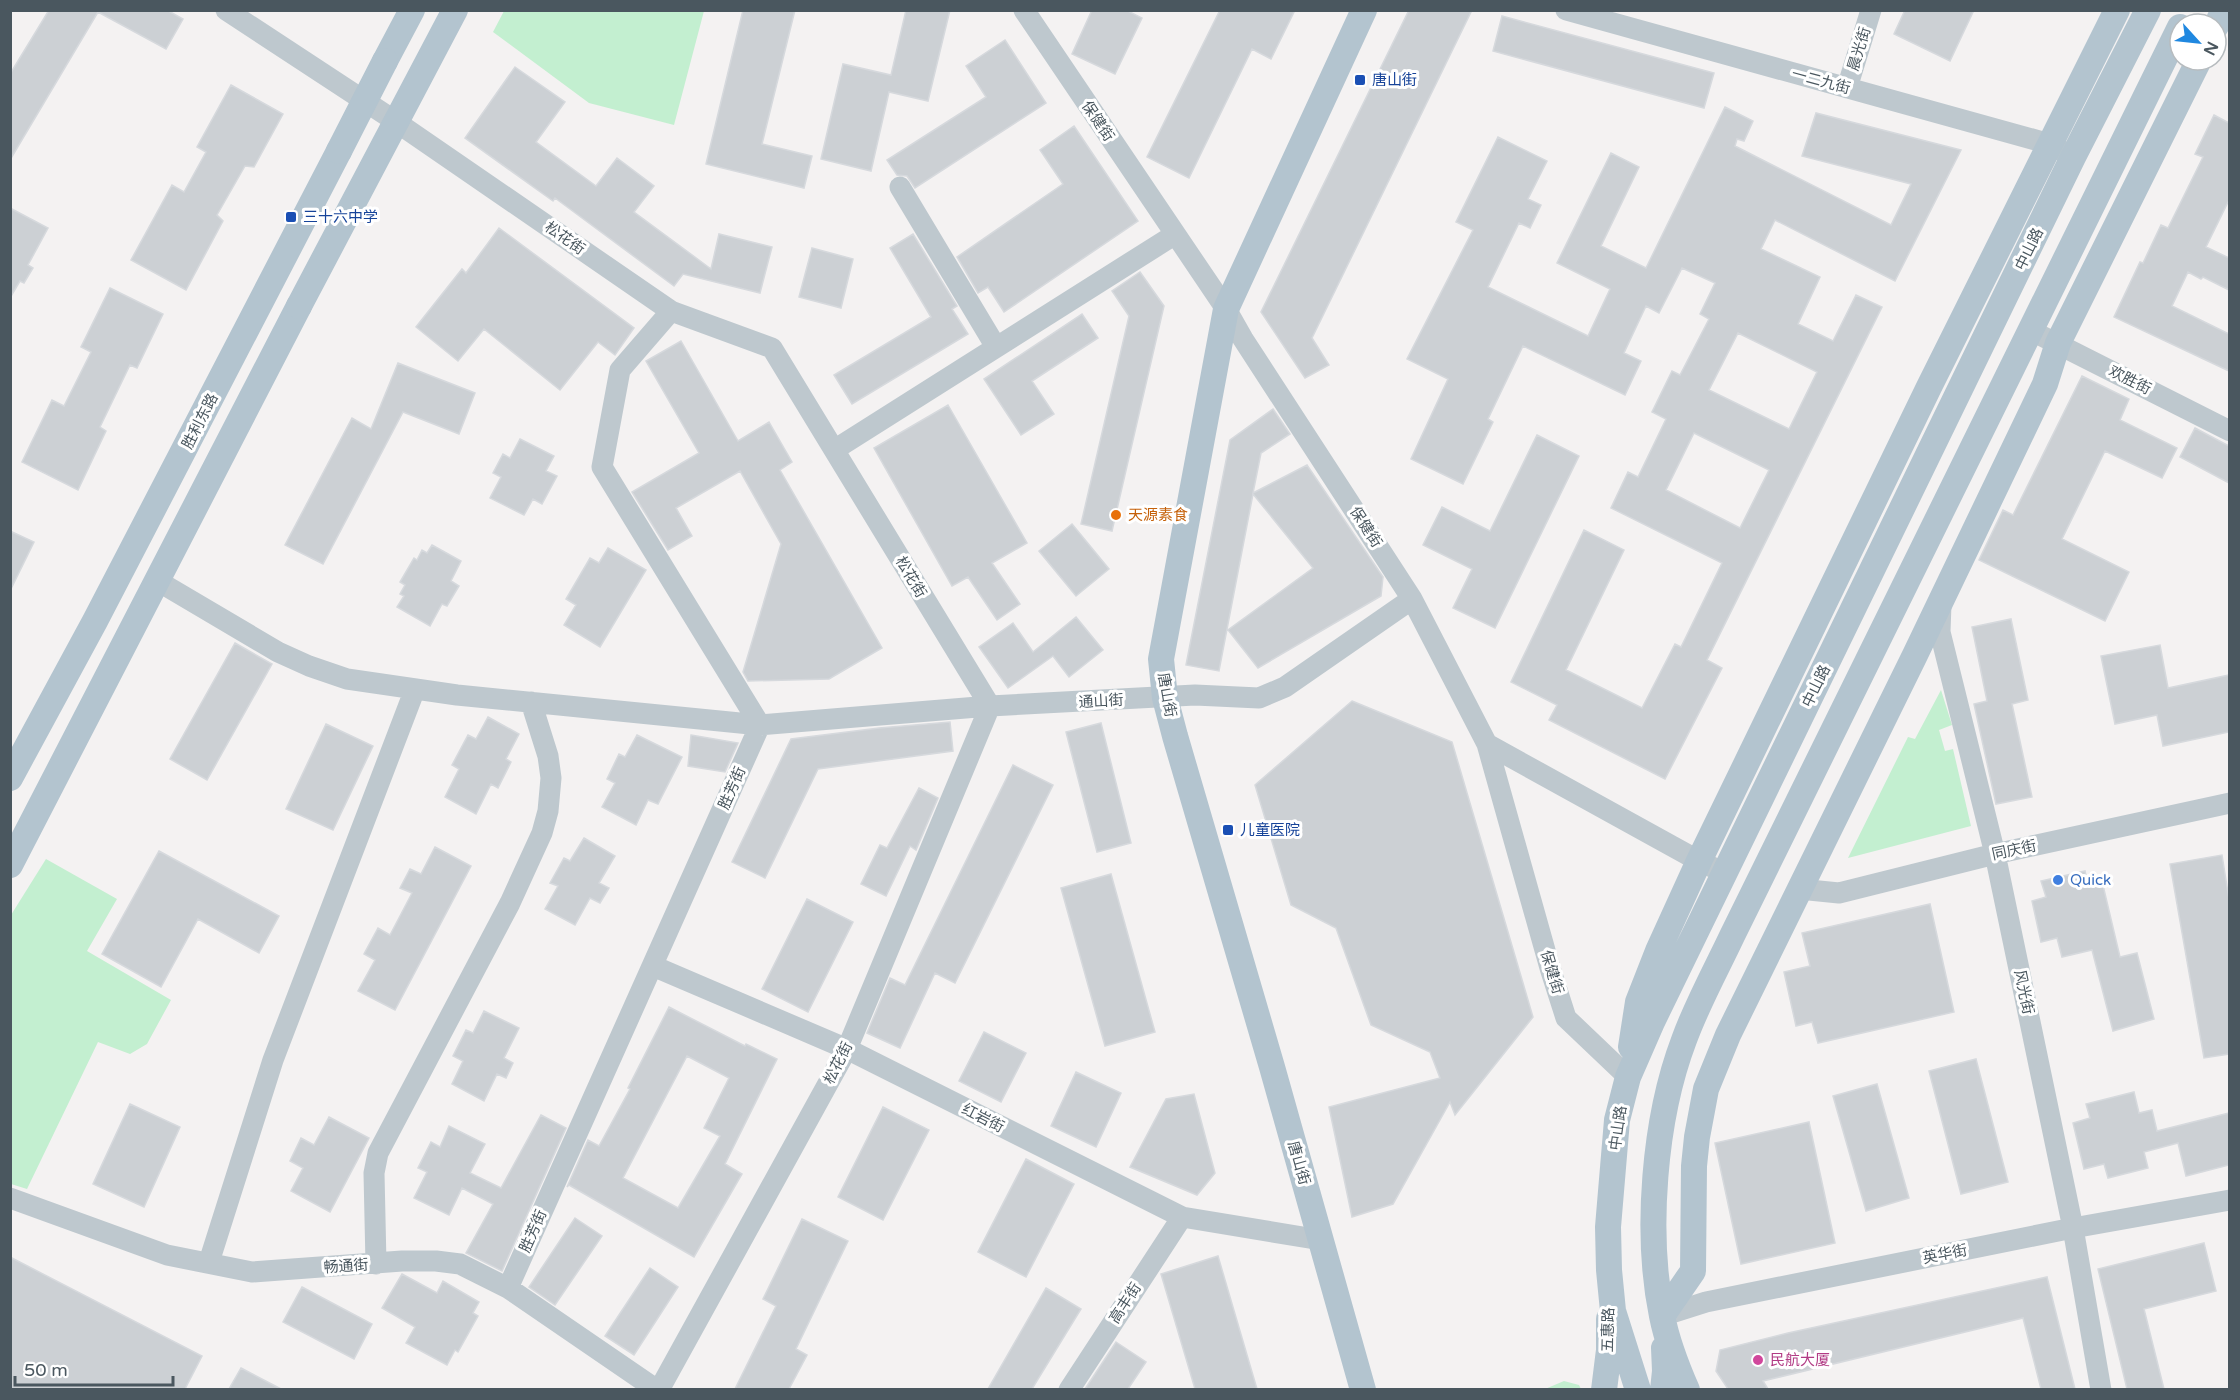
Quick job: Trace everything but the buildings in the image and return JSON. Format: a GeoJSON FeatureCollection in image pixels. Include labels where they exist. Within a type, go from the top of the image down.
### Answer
{"type":"FeatureCollection","features":[{"type":"Feature","properties":{"kind":"main road","name":"胜利东路"},"geometry":{"type":"LineString","coordinates":[[10,778],[106,601],[412,10]]}},
{"type":"Feature","properties":{"kind":"main road"},"geometry":{"type":"LineString","coordinates":[[10,865],[156,580],[455,10]]}},
{"type":"Feature","properties":{"kind":"main road","name":"唐山街"},"geometry":{"type":"LineString","coordinates":[[1363,1388],[1165,698],[1161,658],[1226,309],[1364,10]]}},
{"type":"Feature","properties":{"kind":"main road"},"geometry":{"type":"LineString","coordinates":[[1628,1077],[1631,1037],[1638,1002],[1658,951],[1929,387],[2117,10]]}},
{"type":"Feature","properties":{"kind":"main road","name":"中山路"},"geometry":{"type":"LineString","coordinates":[[1638,1389],[1613,1311],[1609,1270],[1608,1227],[1617,1120],[1628,1077],[1652,1022],[2073,157],[2148,10]]}},
{"type":"Feature","properties":{"kind":"main road"},"geometry":{"type":"LineString","coordinates":[[1663,1389],[1665,1371],[1662,1316],[1654,1258],[1655,1184],[1668,1096],[1684,1040],[1732,936],[2168,52]]}},
{"type":"Feature","properties":{"kind":"main road"},"geometry":{"type":"LineString","coordinates":[[1687,1389],[1673,1358],[1662,1316],[1693,1271],[1696,1137],[1706,1089],[1728,1035],[2045,384],[2058,343],[2193,72]]}},
{"type":"Feature","properties":{"kind":"main road","name":"五惠路"},"geometry":{"type":"LineString","coordinates":[[1604,1389],[1609,1350],[1609,1270]]}},
{"type":"Feature","properties":{"kind":"street","name":"松花街"},"geometry":{"type":"LineString","coordinates":[[226,10],[389,117],[671,311],[772,348],[990,706],[847,1049],[658,1389]]}},
{"type":"Feature","properties":{"kind":"street","name":"保健街"},"geometry":{"type":"LineString","coordinates":[[1024,10],[1226,309],[1243,339],[1412,599],[1487,744],[1566,1018],[1628,1077]]}},
{"type":"Feature","properties":{"kind":"street","name":"一二九街"},"geometry":{"type":"LineString","coordinates":[[1566,10],[2050,144],[2073,157]]}},
{"type":"Feature","properties":{"kind":"street","name":"晨光街"},"geometry":{"type":"LineString","coordinates":[[1847,88],[1871,10]]}},
{"type":"Feature","properties":{"kind":"street"},"geometry":{"type":"LineString","coordinates":[[900,187],[996,347]]}},
{"type":"Feature","properties":{"kind":"street"},"geometry":{"type":"LineString","coordinates":[[834,450],[1174,235]]}},
{"type":"Feature","properties":{"kind":"street"},"geometry":{"type":"LineString","coordinates":[[671,311],[620,370],[602,467],[760,725]]}},
{"type":"Feature","properties":{"kind":"street","name":"欢胜街"},"geometry":{"type":"LineString","coordinates":[[2030,330],[2229,431]]}},
{"type":"Feature","properties":{"kind":"street","name":"通山街"},"geometry":{"type":"LineString","coordinates":[[156,580],[278,652],[346,679],[531,702],[760,725],[990,706],[1195,695],[1259,698],[1285,687],[1412,599]]}},
{"type":"Feature","properties":{"kind":"street","name":"风光街"},"geometry":{"type":"LineString","coordinates":[[1942,597],[1940,632],[1995,854],[2073,1228],[2101,1389]]}},
{"type":"Feature","properties":{"kind":"street"},"geometry":{"type":"LineString","coordinates":[[209,1262],[273,1060],[415,689]]}},
{"type":"Feature","properties":{"kind":"street"},"geometry":{"type":"LineString","coordinates":[[375,1264],[374,1173],[378,1153],[510,903],[542,833],[548,810],[551,778],[548,756],[531,702]]}},
{"type":"Feature","properties":{"kind":"street","name":"胜芳街"},"geometry":{"type":"LineString","coordinates":[[508,1288],[760,725]]}},
{"type":"Feature","properties":{"kind":"street"},"geometry":{"type":"LineString","coordinates":[[1487,744],[1725,873]]}},
{"type":"Feature","properties":{"kind":"street","name":"同庆街"},"geometry":{"type":"LineString","coordinates":[[1799,889],[1839,893],[1995,854],[2229,804]]}},
{"type":"Feature","properties":{"kind":"street","name":"红岩街"},"geometry":{"type":"LineString","coordinates":[[653,966],[847,1049],[1182,1217],[1321,1240]]}},
{"type":"Feature","properties":{"kind":"street","name":"畅通街"},"geometry":{"type":"LineString","coordinates":[[10,1198],[167,1255],[252,1272],[402,1261],[460,1264],[508,1288],[658,1389]]}},
{"type":"Feature","properties":{"kind":"street","name":"英华街"},"geometry":{"type":"LineString","coordinates":[[1662,1316],[1706,1302],[2073,1228],[2229,1200]]}},
{"type":"Feature","properties":{"kind":"street","name":"高丰街"},"geometry":{"type":"LineString","coordinates":[[1069,1389],[1182,1217]]}},
{"type":"Feature","properties":{"kind":"green space"},"geometry":{"type":"Polygon","coordinates":[[[504,11],[704,11],[674,125],[589,103],[493,32],[504,11]]]}},
{"type":"Feature","properties":{"kind":"green space"},"geometry":{"type":"Polygon","coordinates":[[[1941,690],[1952,725],[1939,730],[1945,751],[1953,749],[1971,826],[1848,858],[1908,737],[1915,739],[1941,690]]]}},
{"type":"Feature","properties":{"kind":"green space"},"geometry":{"type":"Polygon","coordinates":[[[46,859],[117,899],[87,951],[171,1000],[147,1044],[130,1054],[98,1042],[27,1189],[11,1184],[11,915],[46,859]]]}},
{"type":"Feature","properties":{"kind":"green space"},"geometry":{"type":"Polygon","coordinates":[[[1564,1381],[1579,1385],[1581,1389],[1545,1389],[1564,1381]]]}},
{"type":"Feature","properties":{"kind":"place","name":"唐山街"},"geometry":{"type":"Point","coordinates":[1360,80]}},
{"type":"Feature","properties":{"kind":"place","name":"三十六中学"},"geometry":{"type":"Point","coordinates":[291,217]}},
{"type":"Feature","properties":{"kind":"place","name":"天源素食"},"geometry":{"type":"Point","coordinates":[1116,515]}},
{"type":"Feature","properties":{"kind":"place","name":"儿童医院"},"geometry":{"type":"Point","coordinates":[1228,830]}},
{"type":"Feature","properties":{"kind":"place","name":"Quick"},"geometry":{"type":"Point","coordinates":[2058,880]}},
{"type":"Feature","properties":{"kind":"place","name":"民航大厦"},"geometry":{"type":"Point","coordinates":[1758,1360]}}]}
